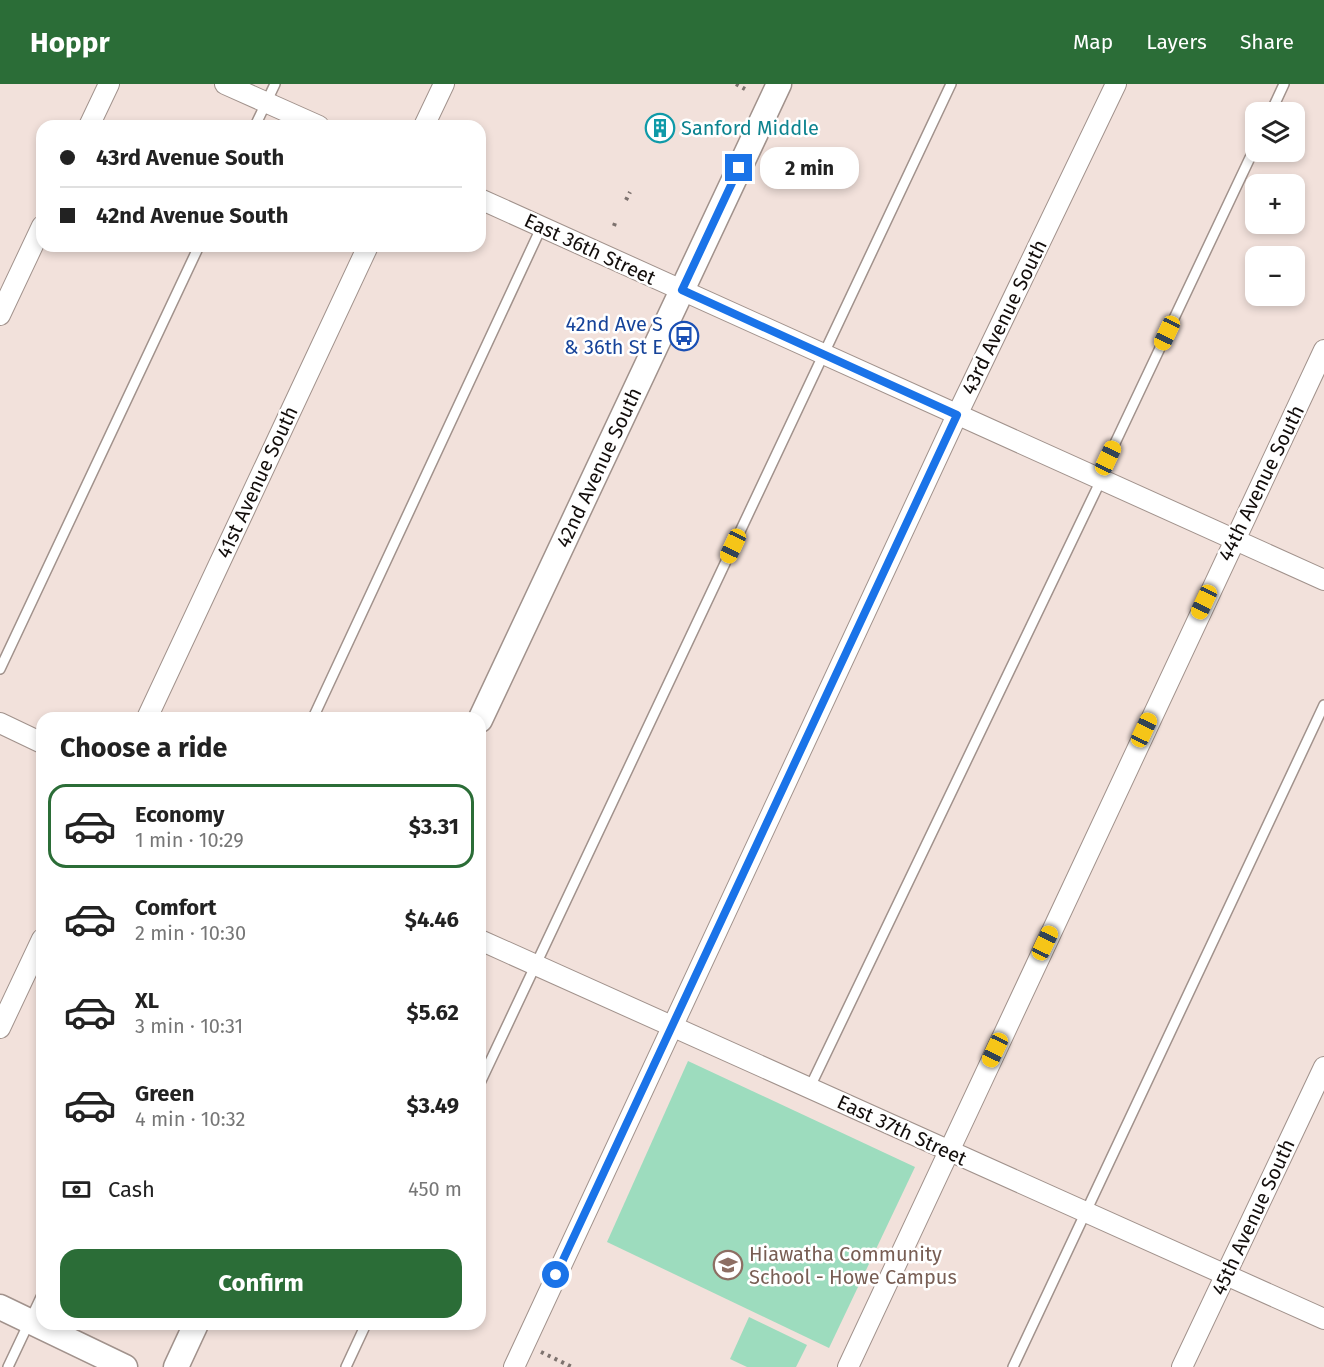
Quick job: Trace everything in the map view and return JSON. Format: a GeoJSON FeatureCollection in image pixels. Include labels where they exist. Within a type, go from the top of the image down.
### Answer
{"type":"FeatureCollection","features":[{"type":"Feature","properties":{"kind":"street"},"geometry":{"type":"LineString","coordinates":[[92,120],[109,84]]}},
{"type":"Feature","properties":{"kind":"street"},"geometry":{"type":"LineString","coordinates":[[225,84],[306,120]]}},
{"type":"Feature","properties":{"kind":"street"},"geometry":{"type":"LineString","coordinates":[[427,120],[444,84]]}},
{"type":"Feature","properties":{"kind":"street","name":"42nd Avenue South"},"geometry":{"type":"LineString","coordinates":[[484,712],[779,84]]}},
{"type":"Feature","properties":{"kind":"street","name":"43rd Avenue South"},"geometry":{"type":"LineString","coordinates":[[514,1367],[957,415],[1116,84]]}},
{"type":"Feature","properties":{"kind":"street","name":"East 36th Street"},"geometry":{"type":"LineString","coordinates":[[486,202],[1324,580]]}},
{"type":"Feature","properties":{"kind":"street"},"geometry":{"type":"LineString","coordinates":[[0,315],[36,239]]}},
{"type":"Feature","properties":{"kind":"street","name":"41st Avenue South"},"geometry":{"type":"LineString","coordinates":[[150,712],[365,252]]}},
{"type":"Feature","properties":{"kind":"street","name":"44th Avenue South"},"geometry":{"type":"LineString","coordinates":[[848,1367],[1324,350]]}},
{"type":"Feature","properties":{"kind":"street"},"geometry":{"type":"LineString","coordinates":[[0,723],[36,739]]}},
{"type":"Feature","properties":{"kind":"street","name":"East 37th Street"},"geometry":{"type":"LineString","coordinates":[[486,943],[1324,1320]]}},
{"type":"Feature","properties":{"kind":"street"},"geometry":{"type":"LineString","coordinates":[[0,1028],[36,952]]}},
{"type":"Feature","properties":{"kind":"street","name":"45th Avenue South"},"geometry":{"type":"LineString","coordinates":[[1182,1367],[1324,1067]]}},
{"type":"Feature","properties":{"kind":"street"},"geometry":{"type":"LineString","coordinates":[[0,1307],[36,1325]]}},
{"type":"Feature","properties":{"kind":"street"},"geometry":{"type":"LineString","coordinates":[[47,1330],[125,1367]]}},
{"type":"Feature","properties":{"kind":"street"},"geometry":{"type":"LineString","coordinates":[[176,1367],[193,1330]]}},
{"type":"Feature","properties":{"kind":"lane"},"geometry":{"type":"LineString","coordinates":[[258,120],[275,84]]}},
{"type":"Feature","properties":{"kind":"lane"},"geometry":{"type":"LineString","coordinates":[[486,1070],[951,84]]}},
{"type":"Feature","properties":{"kind":"lane"},"geometry":{"type":"LineString","coordinates":[[1276,102],[1284,84]]}},
{"type":"Feature","properties":{"kind":"lane"},"geometry":{"type":"LineString","coordinates":[[810,1087],[1101,480],[1108,458],[1248,162]]}},
{"type":"Feature","properties":{"kind":"lane"},"geometry":{"type":"LineString","coordinates":[[316,712],[541,228]]}},
{"type":"Feature","properties":{"kind":"lane"},"geometry":{"type":"LineString","coordinates":[[0,669],[196,252]]}},
{"type":"Feature","properties":{"kind":"lane"},"geometry":{"type":"LineString","coordinates":[[1013,1367],[1324,705]]}},
{"type":"Feature","properties":{"kind":"lane"},"geometry":{"type":"LineString","coordinates":[[8,1367],[36,1308]]}},
{"type":"Feature","properties":{"kind":"lane"},"geometry":{"type":"LineString","coordinates":[[346,1367],[363,1330]]}},
{"type":"Feature","properties":{"kind":"path"},"geometry":{"type":"LineString","coordinates":[[736,84],[745,89]]}},
{"type":"Feature","properties":{"kind":"path"},"geometry":{"type":"LineString","coordinates":[[626,200],[630,192]]}},
{"type":"Feature","properties":{"kind":"path"},"geometry":{"type":"LineString","coordinates":[[614,226],[616,220]]}},
{"type":"Feature","properties":{"kind":"path"},"geometry":{"type":"LineString","coordinates":[[524,1344],[572,1367]]}},
{"type":"Feature","properties":{"kind":"green space","name":"Hiawatha Community School - Howe Campus"},"geometry":{"type":"Polygon","coordinates":[[[688,1061],[915,1167],[829,1348],[607,1242],[688,1061]]]}},
{"type":"Feature","properties":{"kind":"green space"},"geometry":{"type":"Polygon","coordinates":[[[749,1317],[807,1345],[796,1367],[747,1367],[730,1359],[749,1317]]]}},
{"type":"Feature","properties":{"kind":"place","name":"Sanford Middle"},"geometry":{"type":"Point","coordinates":[660,128]}},
{"type":"Feature","properties":{"kind":"place","name":"42nd Ave S & 36th St E"},"geometry":{"type":"Point","coordinates":[684,336]}},
{"type":"Feature","properties":{"kind":"place","name":"Hiawatha Community School - Howe Campus"},"geometry":{"type":"Point","coordinates":[728,1265]}},
{"type":"Feature","properties":{"kind":"route"},"geometry":{"type":"LineString","coordinates":[[556,1275],[957,415],[682,290],[739,168]]}}]}
